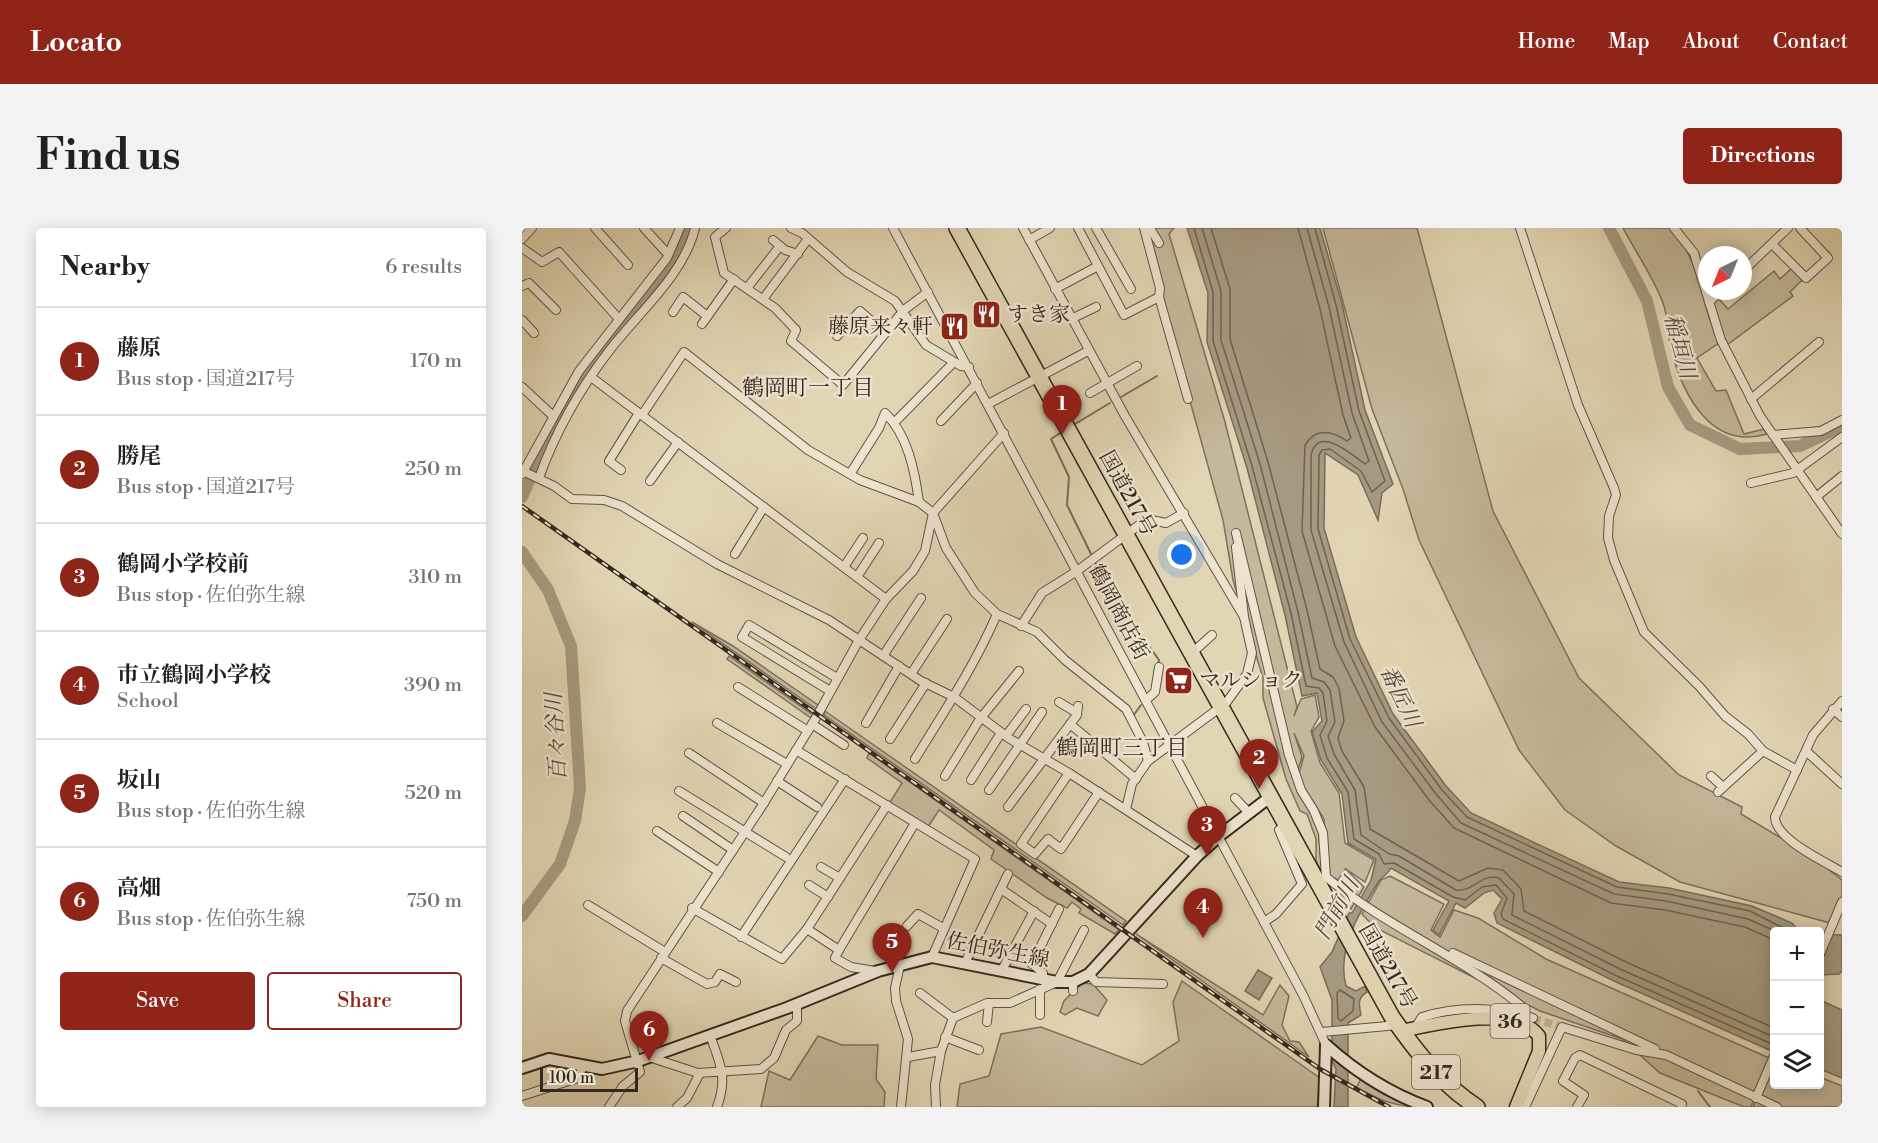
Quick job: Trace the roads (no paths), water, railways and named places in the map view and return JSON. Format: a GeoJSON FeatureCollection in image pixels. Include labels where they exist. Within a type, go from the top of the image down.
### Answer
{"type":"FeatureCollection","features":[{"type":"Feature","properties":{"kind":"highway","name":"国道217号"},"geometry":{"type":"LineString","coordinates":[[957,228],[1387,1007],[1442,1078],[1472,1106]]}},
{"type":"Feature","properties":{"kind":"main road","name":"佐伯弥生線"},"geometry":{"type":"LineString","coordinates":[[522,1068],[549,1059],[570,1061],[582,1066],[602,1069],[643,1059],[797,1004],[878,971],[932,957],[1002,970],[1042,984],[1058,982],[1073,986],[1089,974],[1197,856],[1218,836],[1270,797]]}},
{"type":"Feature","properties":{"kind":"main road","name":"36"},"geometry":{"type":"LineString","coordinates":[[1405,1028],[1457,1020],[1494,1019],[1521,1024],[1535,1031],[1540,1038],[1540,1047],[1516,1107]]}},
{"type":"Feature","properties":{"kind":"main road"},"geometry":{"type":"LineString","coordinates":[[1328,1047],[1349,1065],[1392,1092],[1427,1107]]}},
{"type":"Feature","properties":{"kind":"main road"},"geometry":{"type":"LineString","coordinates":[[1324,1107],[1328,1047]]}},
{"type":"Feature","properties":{"kind":"street"},"geometry":{"type":"LineString","coordinates":[[522,239],[532,228]]}},
{"type":"Feature","properties":{"kind":"street"},"geometry":{"type":"LineString","coordinates":[[595,228],[628,265]]}},
{"type":"Feature","properties":{"kind":"street"},"geometry":{"type":"LineString","coordinates":[[644,228],[666,252]]}},
{"type":"Feature","properties":{"kind":"street"},"geometry":{"type":"LineString","coordinates":[[680,228],[667,258],[579,371],[523,473],[539,478],[572,499],[604,500],[622,506],[717,564],[784,595],[911,674],[954,697],[980,719],[1018,744],[1069,773],[1197,856]]}},
{"type":"Feature","properties":{"kind":"street"},"geometry":{"type":"LineString","coordinates":[[539,478],[552,445],[591,377],[675,270],[687,251],[695,228]]}},
{"type":"Feature","properties":{"kind":"street"},"geometry":{"type":"LineString","coordinates":[[726,228],[715,237],[724,273],[763,299],[794,327],[796,330],[791,341],[843,385],[904,310],[928,292]]}},
{"type":"Feature","properties":{"kind":"street"},"geometry":{"type":"LineString","coordinates":[[790,228],[803,230],[808,239],[848,272],[885,294],[904,310],[926,345],[954,362],[969,367]]}},
{"type":"Feature","properties":{"kind":"street","name":"鶴岡商店街"},"geometry":{"type":"LineString","coordinates":[[893,228],[1218,836],[1325,1031],[1328,1047]]}},
{"type":"Feature","properties":{"kind":"street"},"geometry":{"type":"LineString","coordinates":[[1023,228],[1106,384],[1244,617]]}},
{"type":"Feature","properties":{"kind":"street"},"geometry":{"type":"LineString","coordinates":[[1029,240],[1050,228]]}},
{"type":"Feature","properties":{"kind":"street"},"geometry":{"type":"LineString","coordinates":[[1078,228],[1124,315],[1159,297]]}},
{"type":"Feature","properties":{"kind":"street"},"geometry":{"type":"LineString","coordinates":[[1096,228],[1131,289]]}},
{"type":"Feature","properties":{"kind":"street"},"geometry":{"type":"LineString","coordinates":[[1144,228],[1160,288],[1159,297],[1188,399]]}},
{"type":"Feature","properties":{"kind":"street"},"geometry":{"type":"LineString","coordinates":[[1150,228],[1159,243]]}},
{"type":"Feature","properties":{"kind":"street"},"geometry":{"type":"LineString","coordinates":[[1520,228],[1578,405],[1614,488],[1616,495],[1609,516],[1608,538],[1614,560],[1644,632],[1699,686],[1725,716],[1748,734],[1763,751],[1797,770]]}},
{"type":"Feature","properties":{"kind":"street"},"geometry":{"type":"LineString","coordinates":[[1674,228],[1694,253],[1720,340],[1751,399],[1784,453],[1842,534]]}},
{"type":"Feature","properties":{"kind":"street"},"geometry":{"type":"LineString","coordinates":[[1752,263],[1788,228]]}},
{"type":"Feature","properties":{"kind":"street"},"geometry":{"type":"LineString","coordinates":[[1772,244],[1806,278],[1828,258],[1800,228]]}},
{"type":"Feature","properties":{"kind":"street"},"geometry":{"type":"LineString","coordinates":[[763,299],[808,239]]}},
{"type":"Feature","properties":{"kind":"street"},"geometry":{"type":"LineString","coordinates":[[747,288],[776,243],[798,254]]}},
{"type":"Feature","properties":{"kind":"street"},"geometry":{"type":"LineString","coordinates":[[522,248],[542,262],[560,252],[618,318]]}},
{"type":"Feature","properties":{"kind":"street"},"geometry":{"type":"LineString","coordinates":[[1055,289],[1098,266]]}},
{"type":"Feature","properties":{"kind":"street"},"geometry":{"type":"LineString","coordinates":[[702,324],[734,279]]}},
{"type":"Feature","properties":{"kind":"street"},"geometry":{"type":"LineString","coordinates":[[522,286],[529,283],[556,309]]}},
{"type":"Feature","properties":{"kind":"street"},"geometry":{"type":"LineString","coordinates":[[673,312],[683,297],[707,316]]}},
{"type":"Feature","properties":{"kind":"street"},"geometry":{"type":"LineString","coordinates":[[1071,319],[1096,307]]}},
{"type":"Feature","properties":{"kind":"street"},"geometry":{"type":"LineString","coordinates":[[837,336],[860,311],[885,333]]}},
{"type":"Feature","properties":{"kind":"street"},"geometry":{"type":"LineString","coordinates":[[522,320],[534,333]]}},
{"type":"Feature","properties":{"kind":"street"},"geometry":{"type":"LineString","coordinates":[[1751,399],[1819,342]]}},
{"type":"Feature","properties":{"kind":"street"},"geometry":{"type":"LineString","coordinates":[[988,404],[1088,351]]}},
{"type":"Feature","properties":{"kind":"street"},"geometry":{"type":"LineString","coordinates":[[621,470],[609,461],[684,352],[808,450],[850,474],[919,502],[933,513],[946,548],[975,593],[997,614],[1037,632],[1065,660],[1126,709],[1143,742],[1148,761]]}},
{"type":"Feature","properties":{"kind":"street"},"geometry":{"type":"LineString","coordinates":[[894,423],[954,362]]}},
{"type":"Feature","properties":{"kind":"street"},"geometry":{"type":"LineString","coordinates":[[1090,393],[1137,366]]}},
{"type":"Feature","properties":{"kind":"street"},"geometry":{"type":"LineString","coordinates":[[591,377],[886,599]]}},
{"type":"Feature","properties":{"kind":"street"},"geometry":{"type":"LineString","coordinates":[[941,421],[977,383]]}},
{"type":"Feature","properties":{"kind":"street"},"geometry":{"type":"LineString","coordinates":[[522,387],[553,416]]}},
{"type":"Feature","properties":{"kind":"street"},"geometry":{"type":"LineString","coordinates":[[850,474],[879,428],[885,413],[902,435],[910,458],[919,502]]}},
{"type":"Feature","properties":{"kind":"street"},"geometry":{"type":"LineString","coordinates":[[1773,435],[1821,431],[1842,420]]}},
{"type":"Feature","properties":{"kind":"street"},"geometry":{"type":"LineString","coordinates":[[609,1107],[623,1086],[640,1072],[643,1059],[625,1021],[627,1011],[692,908],[746,832],[810,727],[859,640],[886,599],[913,570],[925,551],[933,513],[1004,433]]}},
{"type":"Feature","properties":{"kind":"street"},"geometry":{"type":"LineString","coordinates":[[1751,483],[1797,470],[1842,437]]}},
{"type":"Feature","properties":{"kind":"street"},"geometry":{"type":"LineString","coordinates":[[650,481],[678,442]]}},
{"type":"Feature","properties":{"kind":"street"},"geometry":{"type":"LineString","coordinates":[[1816,497],[1842,476]]}},
{"type":"Feature","properties":{"kind":"street"},"geometry":{"type":"LineString","coordinates":[[735,554],[764,507]]}},
{"type":"Feature","properties":{"kind":"street"},"geometry":{"type":"LineString","coordinates":[[1021,626],[1041,593],[1077,571],[1143,522],[1150,520],[1166,524],[1184,513]]}},
{"type":"Feature","properties":{"kind":"street"},"geometry":{"type":"LineString","coordinates":[[1126,809],[1136,779],[1148,761],[1221,706],[1247,674],[1252,653],[1236,564],[1236,533],[1289,755],[1301,790],[1314,811],[1323,833],[1326,877],[1370,910],[1432,945],[1503,992],[1525,1009],[1529,1017],[1499,1010],[1462,1009],[1422,1017],[1405,1028],[1349,1028],[1325,1031]]}},
{"type":"Feature","properties":{"kind":"street"},"geometry":{"type":"LineString","coordinates":[[844,567],[863,538]]}},
{"type":"Feature","properties":{"kind":"street"},"geometry":{"type":"LineString","coordinates":[[857,577],[879,543]]}},
{"type":"Feature","properties":{"kind":"street"},"geometry":{"type":"LineString","coordinates":[[883,656],[921,598]]}},
{"type":"Feature","properties":{"kind":"street"},"geometry":{"type":"LineString","coordinates":[[915,759],[954,697],[986,640],[997,614]]}},
{"type":"Feature","properties":{"kind":"street"},"geometry":{"type":"LineString","coordinates":[[911,674],[947,619]]}},
{"type":"Feature","properties":{"kind":"street"},"geometry":{"type":"LineString","coordinates":[[830,692],[742,637],[749,625],[837,678]]}},
{"type":"Feature","properties":{"kind":"street"},"geometry":{"type":"LineString","coordinates":[[1192,653],[1212,635]]}},
{"type":"Feature","properties":{"kind":"street"},"geometry":{"type":"LineString","coordinates":[[866,723],[899,666]]}},
{"type":"Feature","properties":{"kind":"street"},"geometry":{"type":"LineString","coordinates":[[1146,700],[1155,692],[1159,667]]}},
{"type":"Feature","properties":{"kind":"street"},"geometry":{"type":"LineString","coordinates":[[945,776],[980,719],[1019,671]]}},
{"type":"Feature","properties":{"kind":"street"},"geometry":{"type":"LineString","coordinates":[[890,739],[926,683]]}},
{"type":"Feature","properties":{"kind":"street"},"geometry":{"type":"LineString","coordinates":[[738,687],[844,745]]}},
{"type":"Feature","properties":{"kind":"street"},"geometry":{"type":"LineString","coordinates":[[1842,701],[1813,735],[1775,813],[1775,825],[1782,835],[1842,872]]}},
{"type":"Feature","properties":{"kind":"street"},"geometry":{"type":"LineString","coordinates":[[1008,807],[1070,724],[1077,709],[1059,702]]}},
{"type":"Feature","properties":{"kind":"street"},"geometry":{"type":"LineString","coordinates":[[971,780],[1003,734],[1026,709]]}},
{"type":"Feature","properties":{"kind":"street"},"geometry":{"type":"LineString","coordinates":[[1833,709],[1842,717]]}},
{"type":"Feature","properties":{"kind":"street"},"geometry":{"type":"LineString","coordinates":[[989,790],[1018,744],[1042,712]]}},
{"type":"Feature","properties":{"kind":"street"},"geometry":{"type":"LineString","coordinates":[[717,723],[787,764]]}},
{"type":"Feature","properties":{"kind":"street"},"geometry":{"type":"LineString","coordinates":[[1070,724],[1136,779]]}},
{"type":"Feature","properties":{"kind":"street"},"geometry":{"type":"LineString","coordinates":[[796,750],[975,859],[932,957]]}},
{"type":"Feature","properties":{"kind":"street"},"geometry":{"type":"LineString","coordinates":[[1711,776],[1720,789],[1763,751]]}},
{"type":"Feature","properties":{"kind":"street"},"geometry":{"type":"LineString","coordinates":[[1806,751],[1842,784]]}},
{"type":"Feature","properties":{"kind":"street"},"geometry":{"type":"LineString","coordinates":[[689,753],[764,803]]}},
{"type":"Feature","properties":{"kind":"street"},"geometry":{"type":"LineString","coordinates":[[1069,773],[1021,844],[1035,854],[1048,839],[1062,849],[1099,792]]}},
{"type":"Feature","properties":{"kind":"street"},"geometry":{"type":"LineString","coordinates":[[741,937],[844,779]]}},
{"type":"Feature","properties":{"kind":"street"},"geometry":{"type":"LineString","coordinates":[[777,781],[817,807]]}},
{"type":"Feature","properties":{"kind":"street"},"geometry":{"type":"LineString","coordinates":[[680,791],[786,857]]}},
{"type":"Feature","properties":{"kind":"street"},"geometry":{"type":"LineString","coordinates":[[1235,798],[1250,813]]}},
{"type":"Feature","properties":{"kind":"street"},"geometry":{"type":"LineString","coordinates":[[692,908],[782,959],[807,929],[887,806]]}},
{"type":"Feature","properties":{"kind":"street"},"geometry":{"type":"LineString","coordinates":[[683,816],[733,850]]}},
{"type":"Feature","properties":{"kind":"street"},"geometry":{"type":"LineString","coordinates":[[878,971],[851,967],[835,958],[915,823]]}},
{"type":"Feature","properties":{"kind":"street"},"geometry":{"type":"LineString","coordinates":[[1264,921],[1276,914],[1302,884],[1279,830],[1285,824]]}},
{"type":"Feature","properties":{"kind":"street"},"geometry":{"type":"LineString","coordinates":[[657,831],[719,872]]}},
{"type":"Feature","properties":{"kind":"street"},"geometry":{"type":"LineString","coordinates":[[821,867],[840,878]]}},
{"type":"Feature","properties":{"kind":"street"},"geometry":{"type":"LineString","coordinates":[[965,963],[1008,874]]}},
{"type":"Feature","properties":{"kind":"street"},"geometry":{"type":"LineString","coordinates":[[809,885],[828,897]]}},
{"type":"Feature","properties":{"kind":"street"},"geometry":{"type":"LineString","coordinates":[[1001,889],[1052,924]]}},
{"type":"Feature","properties":{"kind":"street"},"geometry":{"type":"LineString","coordinates":[[1824,945],[1842,902]]}},
{"type":"Feature","properties":{"kind":"street"},"geometry":{"type":"LineString","coordinates":[[588,905],[707,984],[716,982],[720,974],[736,982]]}},
{"type":"Feature","properties":{"kind":"street"},"geometry":{"type":"LineString","coordinates":[[1040,1015],[1043,972],[1032,964],[1059,909]]}},
{"type":"Feature","properties":{"kind":"street"},"geometry":{"type":"LineString","coordinates":[[1002,970],[1034,911]]}},
{"type":"Feature","properties":{"kind":"street"},"geometry":{"type":"LineString","coordinates":[[907,926],[918,914],[943,928]]}},
{"type":"Feature","properties":{"kind":"street"},"geometry":{"type":"LineString","coordinates":[[807,929],[839,950]]}},
{"type":"Feature","properties":{"kind":"street"},"geometry":{"type":"LineString","coordinates":[[1058,982],[1084,930]]}},
{"type":"Feature","properties":{"kind":"street"},"geometry":{"type":"LineString","coordinates":[[1432,945],[1655,1049]]}},
{"type":"Feature","properties":{"kind":"street"},"geometry":{"type":"LineString","coordinates":[[900,965],[895,988],[896,1001],[908,1040],[901,1107]]}},
{"type":"Feature","properties":{"kind":"street"},"geometry":{"type":"LineString","coordinates":[[1089,974],[1096,982],[1162,984]]}},
{"type":"Feature","properties":{"kind":"street"},"geometry":{"type":"LineString","coordinates":[[936,1107],[935,1084],[941,1051],[953,1018],[989,1003],[1010,1003],[1042,984]]}},
{"type":"Feature","properties":{"kind":"street"},"geometry":{"type":"LineString","coordinates":[[920,993],[953,1018]]}},
{"type":"Feature","properties":{"kind":"street"},"geometry":{"type":"LineString","coordinates":[[987,1022],[989,1003]]}},
{"type":"Feature","properties":{"kind":"street"},"geometry":{"type":"LineString","coordinates":[[643,1059],[700,1073],[761,1069],[774,1058],[786,1030],[797,1021],[797,1004]]}},
{"type":"Feature","properties":{"kind":"street"},"geometry":{"type":"LineString","coordinates":[[1525,1107],[1560,1026],[1636,1050],[1666,1054],[1777,1107]]}},
{"type":"Feature","properties":{"kind":"street"},"geometry":{"type":"LineString","coordinates":[[710,1035],[723,1073],[723,1091],[717,1107]]}},
{"type":"Feature","properties":{"kind":"street"},"geometry":{"type":"LineString","coordinates":[[945,1037],[979,1050]]}},
{"type":"Feature","properties":{"kind":"street"},"geometry":{"type":"LineString","coordinates":[[908,1057],[941,1051]]}},
{"type":"Feature","properties":{"kind":"street"},"geometry":{"type":"LineString","coordinates":[[1577,1107],[1584,1095],[1563,1081],[1575,1058],[1580,1055],[1682,1104],[1681,1107]]}},
{"type":"Feature","properties":{"kind":"street"},"geometry":{"type":"LineString","coordinates":[[1756,1098],[1770,1065]]}},
{"type":"Feature","properties":{"kind":"street"},"geometry":{"type":"LineString","coordinates":[[522,1096],[578,1078],[582,1066]]}},
{"type":"Feature","properties":{"kind":"street"},"geometry":{"type":"LineString","coordinates":[[677,1107],[687,1098],[700,1073]]}},
{"type":"Feature","properties":{"kind":"water"},"geometry":{"type":"Polygon","coordinates":[[[1187,228],[1320,228],[1342,304],[1365,410],[1393,484],[1382,493],[1378,520],[1358,475],[1325,453],[1324,528],[1356,637],[1393,714],[1446,786],[1471,813],[1619,882],[1669,888],[1752,906],[1792,923],[1796,927],[1770,927],[1770,1050],[1614,981],[1497,923],[1494,913],[1502,899],[1493,890],[1484,893],[1465,908],[1456,903],[1439,935],[1433,930],[1449,901],[1391,868],[1379,881],[1364,905],[1347,944],[1344,958],[1346,986],[1356,991],[1365,986],[1367,992],[1360,999],[1361,1015],[1348,1023],[1348,1107],[1334,1107],[1336,1069],[1332,1061],[1332,1000],[1320,967],[1332,952],[1349,913],[1352,913],[1371,880],[1376,859],[1348,843],[1342,794],[1321,760],[1312,732],[1322,721],[1317,693],[1302,696],[1285,615],[1247,468],[1207,342],[1208,293],[1187,228]]]}},
{"type":"Feature","properties":{"kind":"water"},"geometry":{"type":"Polygon","coordinates":[[[1824,934],[1842,935],[1842,971],[1839,974],[1824,975],[1824,934]]]}},
{"type":"Feature","properties":{"kind":"water"},"geometry":{"type":"Polygon","coordinates":[[[1258,970],[1272,978],[1259,1000],[1245,991],[1258,970]]]}},
{"type":"Feature","properties":{"kind":"water"},"geometry":{"type":"Polygon","coordinates":[[[1824,1002],[1842,1010],[1842,1078],[1824,1071],[1824,1002]]]}},
{"type":"Feature","properties":{"kind":"waterway","name":"百々谷川"},"geometry":{"type":"LineString","coordinates":[[522,497],[550,433],[582,380],[672,261],[687,228]]}},
{"type":"Feature","properties":{"kind":"waterway","name":"稲垣川"},"geometry":{"type":"LineString","coordinates":[[1609,228],[1647,301],[1668,387],[1690,425],[1740,449],[1800,446],[1842,426]]}},
{"type":"Feature","properties":{"kind":"waterway"},"geometry":{"type":"LineString","coordinates":[[1121,397],[1157,376]]}},
{"type":"Feature","properties":{"kind":"waterway"},"geometry":{"type":"LineString","coordinates":[[1075,424],[1110,403]]}},
{"type":"Feature","properties":{"kind":"waterway"},"geometry":{"type":"LineString","coordinates":[[1060,433],[1051,439],[1069,477],[1067,505],[1091,554]]}},
{"type":"Feature","properties":{"kind":"waterway","name":"百々谷川"},"geometry":{"type":"LineString","coordinates":[[522,552],[548,590],[571,646],[580,788],[575,821],[560,864],[522,916]]}},
{"type":"Feature","properties":{"kind":"waterway"},"geometry":{"type":"LineString","coordinates":[[1096,564],[1109,590],[1159,660],[1158,665]]}},
{"type":"Feature","properties":{"kind":"waterway"},"geometry":{"type":"LineString","coordinates":[[1133,716],[1141,705]]}},
{"type":"Feature","properties":{"kind":"waterway"},"geometry":{"type":"LineString","coordinates":[[1698,1091],[1710,1107]]}},
{"type":"Feature","properties":{"kind":"tunnel"},"geometry":{"type":"LineString","coordinates":[[1533,1018],[1558,1026]]}},
{"type":"Feature","properties":{"kind":"railway"},"geometry":{"type":"LineString","coordinates":[[522,506],[1320,1069],[1389,1107]]}},
{"type":"Feature","properties":{"kind":"place","name":"すき家"},"geometry":{"type":"Point","coordinates":[986,314]}},
{"type":"Feature","properties":{"kind":"place","name":"藤原来々軒"},"geometry":{"type":"Point","coordinates":[954,326]}},
{"type":"Feature","properties":{"kind":"place","name":"藤原"},"geometry":{"type":"Point","coordinates":[1062,435]}},
{"type":"Feature","properties":{"kind":"place","name":"マルショク"},"geometry":{"type":"Point","coordinates":[1178,680]}},
{"type":"Feature","properties":{"kind":"place","name":"勝尾"},"geometry":{"type":"Point","coordinates":[1259,789]}},
{"type":"Feature","properties":{"kind":"place","name":"鶴岡小学校前"},"geometry":{"type":"Point","coordinates":[1207,856]}},
{"type":"Feature","properties":{"kind":"place","name":"市立鶴岡小学校"},"geometry":{"type":"Point","coordinates":[1203,938]}},
{"type":"Feature","properties":{"kind":"place","name":"坂山"},"geometry":{"type":"Point","coordinates":[892,973]}},
{"type":"Feature","properties":{"kind":"place","name":"高畑"},"geometry":{"type":"Point","coordinates":[649,1061]}},
{"type":"Feature","properties":{"kind":"district","name":"鶴岡町一丁目"},"geometry":{"type":"Point","coordinates":[808,387]}},
{"type":"Feature","properties":{"kind":"district","name":"鶴岡町三丁目"},"geometry":{"type":"Point","coordinates":[1122,747]}},
{"type":"Feature","properties":{"kind":"water label","name":"番匠川"},"geometry":{"type":"Point","coordinates":[1401,696]}},
{"type":"Feature","properties":{"kind":"water label","name":"門前川"},"geometry":{"type":"Point","coordinates":[1336,908]}}]}
